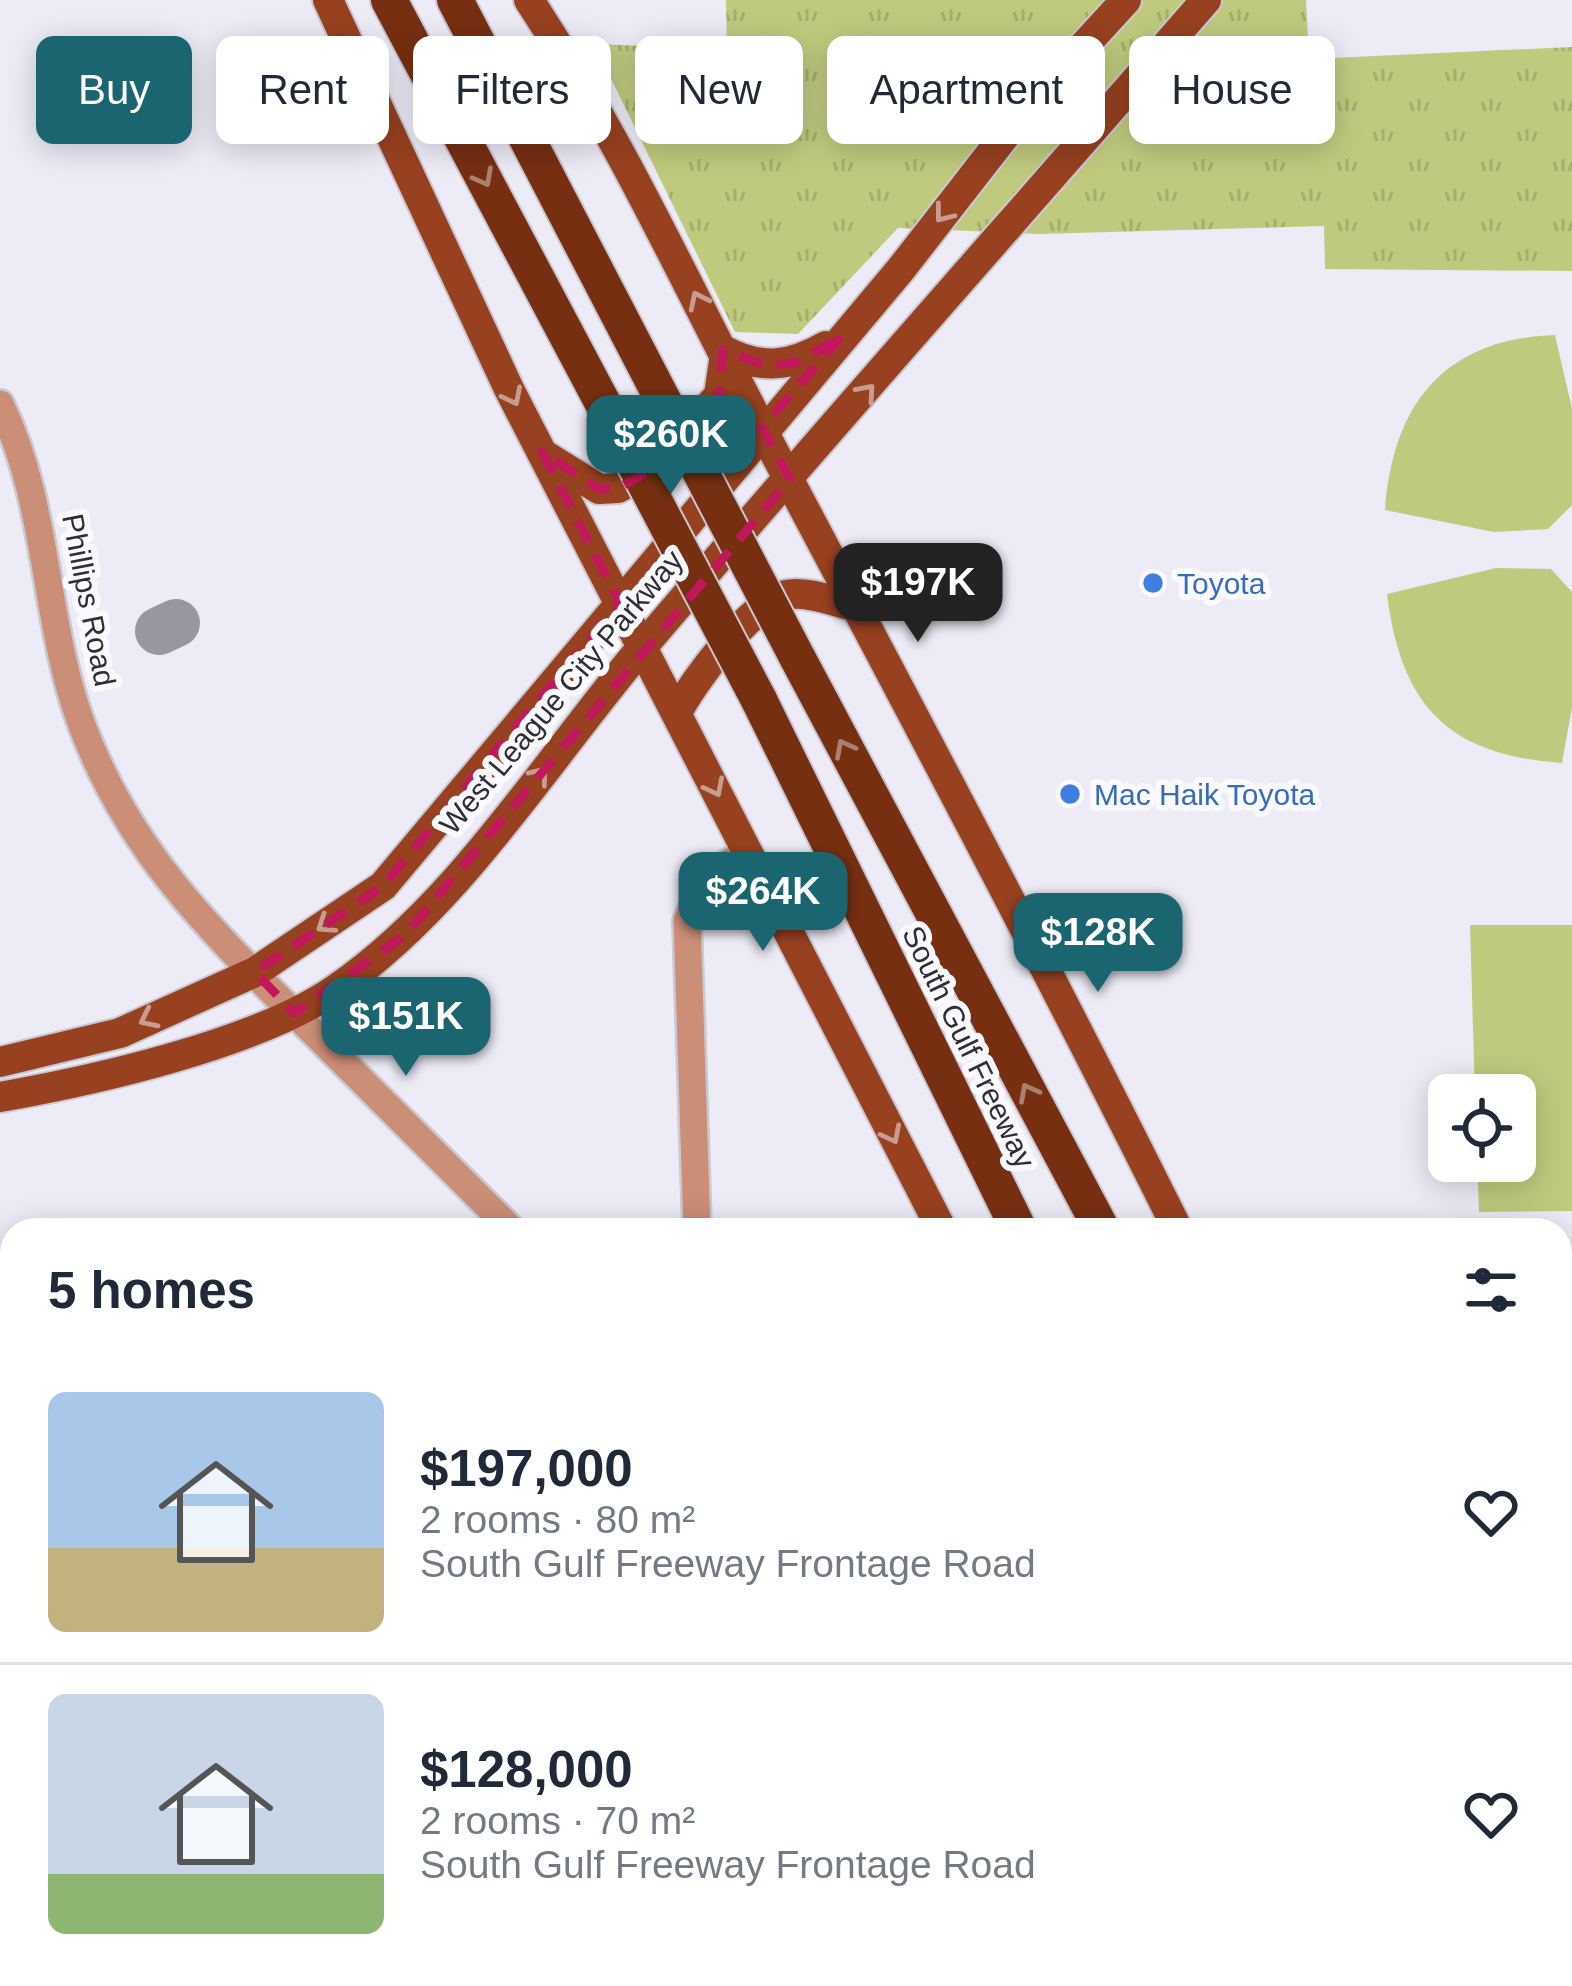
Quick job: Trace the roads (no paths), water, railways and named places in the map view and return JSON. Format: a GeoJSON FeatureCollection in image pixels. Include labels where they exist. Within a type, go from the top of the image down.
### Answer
{"type":"FeatureCollection","features":[{"type":"Feature","properties":{"kind":"highway","name":"South Gulf Freeway"},"geometry":{"type":"LineString","coordinates":[[389,0],[758,700],[1013,1218]]}},
{"type":"Feature","properties":{"kind":"highway","name":"South Gulf Freeway"},"geometry":{"type":"LineString","coordinates":[[455,0],[796,657],[1095,1218]]}},
{"type":"Feature","properties":{"kind":"highway"},"geometry":{"type":"LineString","coordinates":[[912,1014],[970,1172],[993,1218]]}},
{"type":"Feature","properties":{"kind":"highway"},"geometry":{"type":"LineString","coordinates":[[1083,1195],[1105,1218]]}},
{"type":"Feature","properties":{"kind":"main road"},"geometry":{"type":"LineString","coordinates":[[328,0],[542,452],[936,1218]]}},
{"type":"Feature","properties":{"kind":"main road"},"geometry":{"type":"LineString","coordinates":[[530,0],[602,112],[1172,1218]]}},
{"type":"Feature","properties":{"kind":"main road","name":"West League City Parkway"},"geometry":{"type":"LineString","coordinates":[[0,1062],[120,1033],[255,972],[383,886],[1024,111],[1126,0]]}},
{"type":"Feature","properties":{"kind":"main road","name":"West League City Parkway"},"geometry":{"type":"LineString","coordinates":[[0,1097],[105,1078],[294,1013],[334,991],[404,936],[643,646],[1206,0]]}},
{"type":"Feature","properties":{"kind":"main road"},"geometry":{"type":"LineString","coordinates":[[724,352],[766,366],[798,362],[841,337]]}},
{"type":"Feature","properties":{"kind":"main road"},"geometry":{"type":"LineString","coordinates":[[542,452],[599,489],[618,488],[659,466],[719,395],[724,352]]}},
{"type":"Feature","properties":{"kind":"main road"},"geometry":{"type":"LineString","coordinates":[[677,713],[710,659],[780,596],[799,594],[860,608]]}},
{"type":"Feature","properties":{"kind":"street","name":"Phillips Road"},"geometry":{"type":"LineString","coordinates":[[0,404],[23,454],[37,506],[58,650],[110,791],[158,869],[196,916],[500,1218]]}},
{"type":"Feature","properties":{"kind":"street"},"geometry":{"type":"LineString","coordinates":[[697,1218],[687,920],[701,885],[719,866],[748,852]]}},
{"type":"Feature","properties":{"kind":"place","name":"Toyota"},"geometry":{"type":"Point","coordinates":[1153,583]}},
{"type":"Feature","properties":{"kind":"place","name":"Mac Haik Toyota"},"geometry":{"type":"Point","coordinates":[1070,794]}}]}
